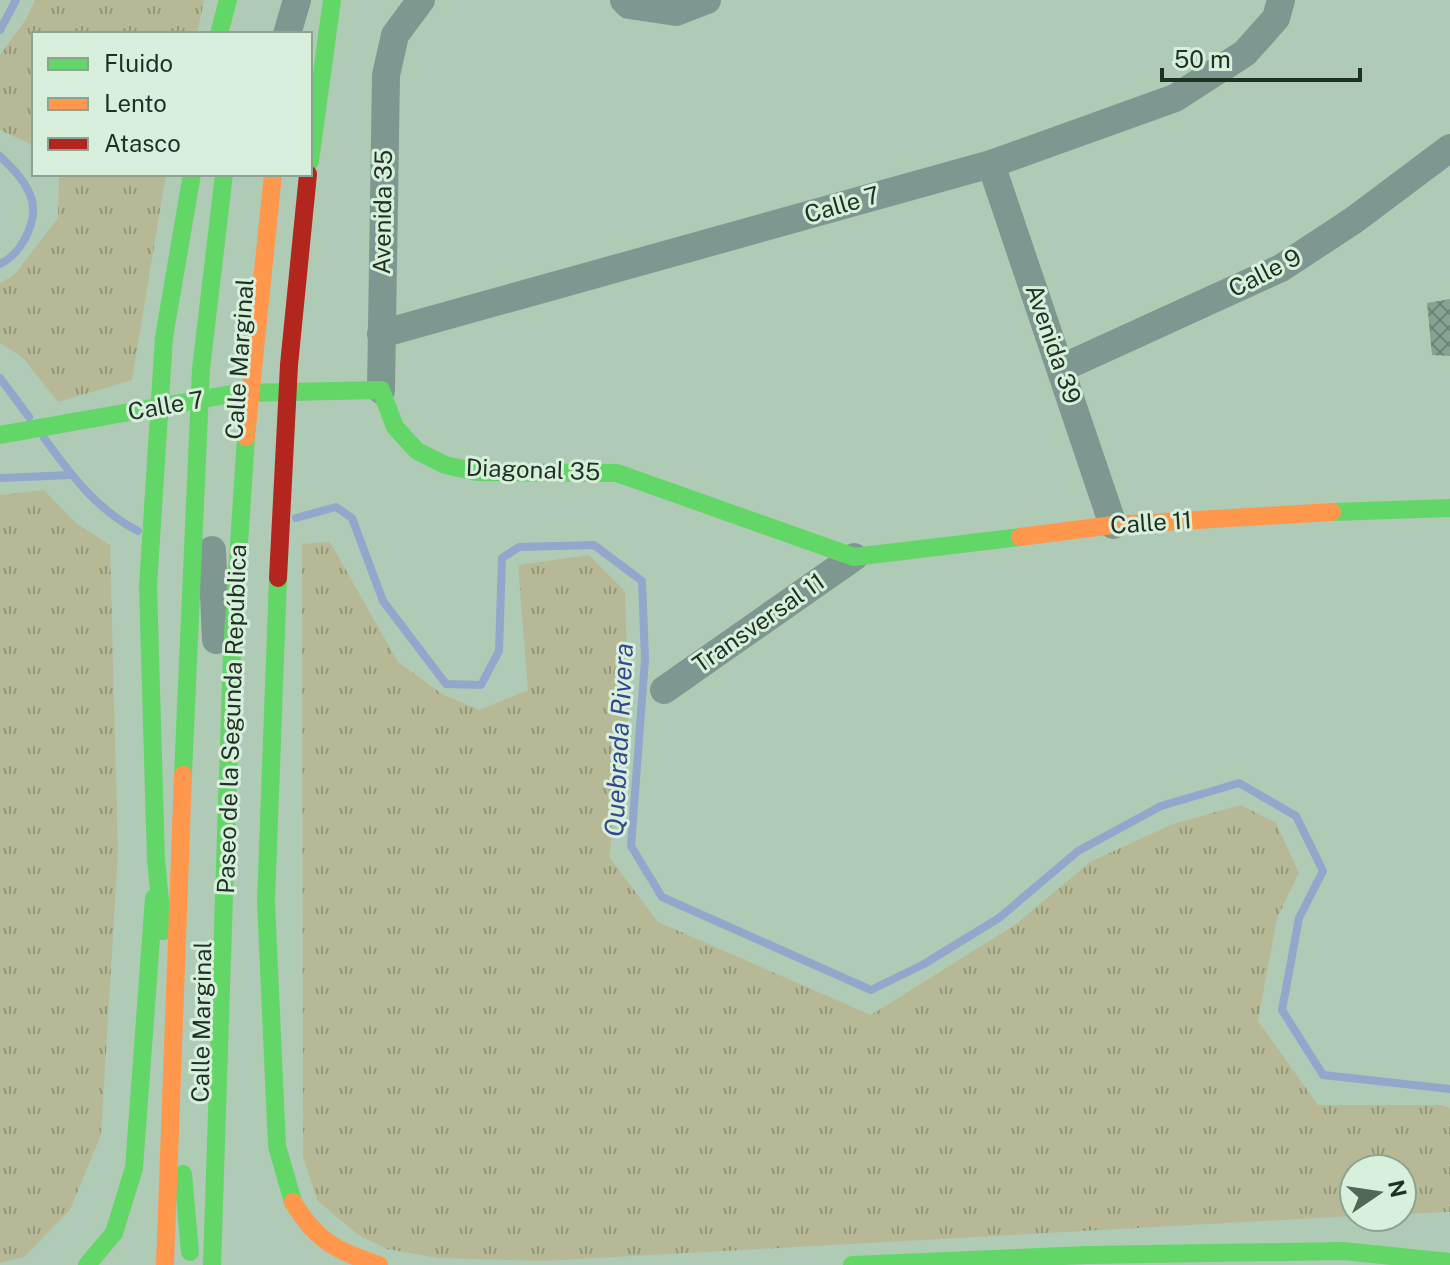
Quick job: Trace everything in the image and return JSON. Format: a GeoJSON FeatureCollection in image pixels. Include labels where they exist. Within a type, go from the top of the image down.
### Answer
{"type":"FeatureCollection","features":[{"type":"Feature","properties":{"kind":"main road"},"geometry":{"type":"LineString","coordinates":[[220,32],[228,0]]}},
{"type":"Feature","properties":{"kind":"main road"},"geometry":{"type":"LineString","coordinates":[[305,32],[314,0]]}},
{"type":"Feature","properties":{"kind":"main road"},"geometry":{"type":"LineString","coordinates":[[312,146],[332,0]]}},
{"type":"Feature","properties":{"kind":"main road"},"geometry":{"type":"LineString","coordinates":[[192,176],[164,337],[148,586],[156,860],[194,1260]]}},
{"type":"Feature","properties":{"kind":"main road","name":"Paseo de la Segunda República"},"geometry":{"type":"LineString","coordinates":[[194,1260],[193,498],[201,369],[224,176]]}},
{"type":"Feature","properties":{"kind":"main road","name":"Paseo de la Segunda República"},"geometry":{"type":"LineString","coordinates":[[194,1260],[246,439],[273,176]]}},
{"type":"Feature","properties":{"kind":"main road"},"geometry":{"type":"LineString","coordinates":[[308,176],[289,365],[266,902],[277,1146],[288,1192],[306,1224],[337,1251],[379,1265]]}},
{"type":"Feature","properties":{"kind":"main road","name":"Calle 7"},"geometry":{"type":"LineString","coordinates":[[0,435],[229,395],[381,390]]}},
{"type":"Feature","properties":{"kind":"main road","name":"Diagonal 35"},"geometry":{"type":"LineString","coordinates":[[381,390],[387,414],[401,438],[426,456],[467,473],[582,469],[617,473],[854,557]]}},
{"type":"Feature","properties":{"kind":"main road","name":"Calle 11"},"geometry":{"type":"LineString","coordinates":[[854,557],[1113,525],[1450,508]]}},
{"type":"Feature","properties":{"kind":"main road"},"geometry":{"type":"LineString","coordinates":[[87,1265],[112,1237],[126,1205],[134,1168],[156,860]]}},
{"type":"Feature","properties":{"kind":"main road"},"geometry":{"type":"LineString","coordinates":[[250,992],[266,902]]}},
{"type":"Feature","properties":{"kind":"main road"},"geometry":{"type":"LineString","coordinates":[[194,1260],[239,1053]]}},
{"type":"Feature","properties":{"kind":"main road"},"geometry":{"type":"LineString","coordinates":[[852,1265],[1087,1255],[1343,1251],[1450,1262]]}},
{"type":"Feature","properties":{"kind":"street"},"geometry":{"type":"LineString","coordinates":[[273,32],[281,0]]}},
{"type":"Feature","properties":{"kind":"street"},"geometry":{"type":"LineString","coordinates":[[288,32],[297,0]]}},
{"type":"Feature","properties":{"kind":"street","name":"Avenida 35"},"geometry":{"type":"LineString","coordinates":[[381,390],[386,75],[395,35],[421,0]]}},
{"type":"Feature","properties":{"kind":"street"},"geometry":{"type":"LineString","coordinates":[[627,2],[676,12],[707,0]]}},
{"type":"Feature","properties":{"kind":"street","name":"Calle 7"},"geometry":{"type":"LineString","coordinates":[[381,334],[991,164],[1175,98],[1245,53],[1278,9]]}},
{"type":"Feature","properties":{"kind":"street","name":"Calle 9"},"geometry":{"type":"LineString","coordinates":[[1062,368],[1281,268],[1450,148]]}},
{"type":"Feature","properties":{"kind":"street","name":"Avenida 39"},"geometry":{"type":"LineString","coordinates":[[991,164],[1113,525]]}},
{"type":"Feature","properties":{"kind":"street","name":"Calle Marginal"},"geometry":{"type":"LineString","coordinates":[[194,1260],[199,1211],[204,901],[229,395],[229,279],[245,176]]}},
{"type":"Feature","properties":{"kind":"street","name":"Calle Marginal"},"geometry":{"type":"LineString","coordinates":[[229,395],[260,176]]}},
{"type":"Feature","properties":{"kind":"street","name":"Transversal 11"},"geometry":{"type":"LineString","coordinates":[[664,690],[854,557]]}},
{"type":"Feature","properties":{"kind":"green space"},"geometry":{"type":"Polygon","coordinates":[[[35,0],[204,0],[197,32],[32,32],[32,145],[0,130],[0,55],[26,19],[35,0]]]}},
{"type":"Feature","properties":{"kind":"green space"},"geometry":{"type":"Polygon","coordinates":[[[59,176],[166,176],[132,380],[58,402],[22,357],[0,343],[0,283],[14,275],[58,218],[59,176]]]}},
{"type":"Feature","properties":{"kind":"green space"},"geometry":{"type":"Polygon","coordinates":[[[44,490],[76,523],[110,545],[118,854],[101,1135],[70,1210],[24,1257],[0,1263],[0,495],[44,490]]]}},
{"type":"Feature","properties":{"kind":"green space"},"geometry":{"type":"Polygon","coordinates":[[[330,542],[398,662],[442,694],[479,710],[528,690],[518,565],[589,555],[625,591],[629,711],[609,857],[658,922],[871,1015],[1016,924],[1090,862],[1173,824],[1241,805],[1276,823],[1299,873],[1277,918],[1258,1021],[1318,1105],[1443,1105],[1450,1108],[1450,1212],[1418,1213],[1418,1153],[1338,1153],[1338,1217],[544,1261],[437,1258],[387,1249],[358,1235],[317,1200],[303,1157],[302,544],[330,542]]]}},
{"type":"Feature","properties":{"kind":"building"},"geometry":{"type":"Polygon","coordinates":[[[1450,299],[1450,356],[1432,355],[1427,303],[1450,299]]]}},
{"type":"Feature","properties":{"kind":"waterway","name":"Quebrada Rivera"},"geometry":{"type":"LineString","coordinates":[[0,30],[16,0]]}},
{"type":"Feature","properties":{"kind":"waterway","name":"Quebrada Rivera"},"geometry":{"type":"LineString","coordinates":[[0,156],[16,172],[29,192],[33,212],[22,243],[0,264]]}},
{"type":"Feature","properties":{"kind":"waterway","name":"Quebrada Rivera"},"geometry":{"type":"LineString","coordinates":[[0,378],[29,417]]}},
{"type":"Feature","properties":{"kind":"waterway","name":"Quebrada Rivera"},"geometry":{"type":"LineString","coordinates":[[44,438],[97,502],[138,531]]}},
{"type":"Feature","properties":{"kind":"waterway"},"geometry":{"type":"LineString","coordinates":[[0,478],[71,475]]}},
{"type":"Feature","properties":{"kind":"waterway","name":"Quebrada Rivera"},"geometry":{"type":"LineString","coordinates":[[296,518],[336,507],[352,518],[383,601],[446,684],[481,685],[499,651],[502,558],[519,547],[594,545],[642,581],[645,659],[631,846],[662,897],[871,990],[924,964],[999,918],[1078,851],[1161,806],[1239,783],[1296,816],[1323,871],[1299,918],[1282,1010],[1323,1075],[1450,1089]]}},
{"type":"Feature","properties":{"kind":"traffic: fast"},"geometry":{"type":"LineString","coordinates":[[220,32],[228,0]]}},
{"type":"Feature","properties":{"kind":"traffic: fast"},"geometry":{"type":"LineString","coordinates":[[312,146],[332,0]]}},
{"type":"Feature","properties":{"kind":"traffic: fast"},"geometry":{"type":"LineString","coordinates":[[148,586],[164,337],[192,176]]}},
{"type":"Feature","properties":{"kind":"traffic: fast"},"geometry":{"type":"LineString","coordinates":[[183,775],[201,369],[224,176]]}},
{"type":"Feature","properties":{"kind":"traffic: fast"},"geometry":{"type":"LineString","coordinates":[[0,435],[237,393],[381,390],[395,427],[417,451],[445,465],[477,472],[617,473],[854,557],[1020,537]]}},
{"type":"Feature","properties":{"kind":"traffic: fast"},"geometry":{"type":"LineString","coordinates":[[212,1265],[232,651],[246,437]]}},
{"type":"Feature","properties":{"kind":"traffic: fast"},"geometry":{"type":"LineString","coordinates":[[1332,512],[1450,508]]}},
{"type":"Feature","properties":{"kind":"traffic: fast"},"geometry":{"type":"LineString","coordinates":[[278,578],[266,902],[277,1146],[293,1202]]}},
{"type":"Feature","properties":{"kind":"traffic: fast"},"geometry":{"type":"LineString","coordinates":[[148,586],[156,860],[163,931]]}},
{"type":"Feature","properties":{"kind":"traffic: fast"},"geometry":{"type":"LineString","coordinates":[[87,1265],[114,1233],[134,1168],[154,898]]}},
{"type":"Feature","properties":{"kind":"traffic: fast"},"geometry":{"type":"LineString","coordinates":[[183,1174],[190,1252]]}},
{"type":"Feature","properties":{"kind":"traffic: fast"},"geometry":{"type":"LineString","coordinates":[[852,1265],[1087,1255],[1343,1251],[1450,1262]]}},
{"type":"Feature","properties":{"kind":"traffic: slow"},"geometry":{"type":"LineString","coordinates":[[246,437],[273,176]]}},
{"type":"Feature","properties":{"kind":"traffic: slow"},"geometry":{"type":"LineString","coordinates":[[1020,537],[1113,525],[1332,512]]}},
{"type":"Feature","properties":{"kind":"traffic: slow"},"geometry":{"type":"LineString","coordinates":[[165,1265],[183,775]]}},
{"type":"Feature","properties":{"kind":"traffic: slow"},"geometry":{"type":"LineString","coordinates":[[293,1202],[310,1226],[329,1243],[379,1265]]}},
{"type":"Feature","properties":{"kind":"traffic: jam"},"geometry":{"type":"LineString","coordinates":[[278,578],[289,365],[308,176]]}}]}
